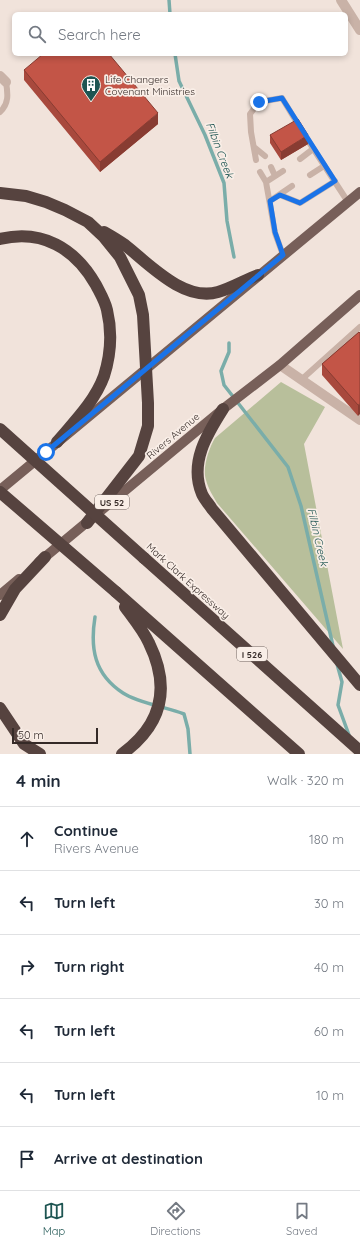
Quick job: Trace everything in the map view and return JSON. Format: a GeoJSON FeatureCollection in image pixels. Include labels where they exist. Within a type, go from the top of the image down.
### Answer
{"type":"FeatureCollection","features":[{"type":"Feature","properties":{"kind":"highway"},"geometry":{"type":"LineString","coordinates":[[0,194],[26,196],[65,210],[88,222],[123,244],[168,279],[184,289],[198,293],[218,292],[258,275]]}},
{"type":"Feature","properties":{"kind":"highway"},"geometry":{"type":"LineString","coordinates":[[87,523],[139,456],[148,426],[143,315],[139,295],[120,257],[103,236],[88,222]]}},
{"type":"Feature","properties":{"kind":"highway"},"geometry":{"type":"LineString","coordinates":[[0,239],[26,236],[40,238],[70,252],[83,265],[93,280],[102,295],[107,308],[110,326],[110,341],[108,360],[103,377],[94,396],[57,442]]}},
{"type":"Feature","properties":{"kind":"highway"},"geometry":{"type":"LineString","coordinates":[[223,409],[209,432],[199,458],[197,470],[202,494],[212,509],[360,685]]}},
{"type":"Feature","properties":{"kind":"highway","name":"Mark Clark Expressway"},"geometry":{"type":"LineString","coordinates":[[0,429],[360,751]]}},
{"type":"Feature","properties":{"kind":"highway"},"geometry":{"type":"LineString","coordinates":[[1,490],[299,754]]}},
{"type":"Feature","properties":{"kind":"highway"},"geometry":{"type":"LineString","coordinates":[[0,615],[15,589],[45,558]]}},
{"type":"Feature","properties":{"kind":"highway"},"geometry":{"type":"LineString","coordinates":[[116,592],[148,642],[156,659],[160,675],[158,707],[153,720],[143,735],[122,754]]}},
{"type":"Feature","properties":{"kind":"highway"},"geometry":{"type":"LineString","coordinates":[[0,708],[24,744],[40,754]]}},
{"type":"Feature","properties":{"kind":"main road"},"geometry":{"type":"LineString","coordinates":[[1,490],[258,275],[360,192]]}},
{"type":"Feature","properties":{"kind":"main road","name":"Rivers Avenue"},"geometry":{"type":"LineString","coordinates":[[0,595],[223,409],[280,366],[360,294]]}},
{"type":"Feature","properties":{"kind":"street"},"geometry":{"type":"LineString","coordinates":[[341,0],[360,30]]}},
{"type":"Feature","properties":{"kind":"street"},"geometry":{"type":"LineString","coordinates":[[280,366],[360,420]]}},
{"type":"Feature","properties":{"kind":"lane"},"geometry":{"type":"LineString","coordinates":[[0,112],[4,108],[9,96],[3,79]]}},
{"type":"Feature","properties":{"kind":"lane"},"geometry":{"type":"LineString","coordinates":[[256,160],[251,132],[250,114],[259,102],[282,98],[348,202]]}},
{"type":"Feature","properties":{"kind":"lane"},"geometry":{"type":"LineString","coordinates":[[254,147],[265,156]]}},
{"type":"Feature","properties":{"kind":"lane"},"geometry":{"type":"LineString","coordinates":[[300,159],[314,149]]}},
{"type":"Feature","properties":{"kind":"lane"},"geometry":{"type":"LineString","coordinates":[[310,175],[324,166]]}},
{"type":"Feature","properties":{"kind":"lane"},"geometry":{"type":"LineString","coordinates":[[271,168],[275,176]]}},
{"type":"Feature","properties":{"kind":"lane"},"geometry":{"type":"LineString","coordinates":[[266,182],[283,171]]}},
{"type":"Feature","properties":{"kind":"lane"},"geometry":{"type":"LineString","coordinates":[[260,172],[266,182],[275,232],[283,255]]}},
{"type":"Feature","properties":{"kind":"lane"},"geometry":{"type":"LineString","coordinates":[[280,195],[300,203],[335,181]]}},
{"type":"Feature","properties":{"kind":"lane"},"geometry":{"type":"LineString","coordinates":[[270,201],[292,186]]}},
{"type":"Feature","properties":{"kind":"lane"},"geometry":{"type":"LineString","coordinates":[[301,380],[360,327]]}},
{"type":"Feature","properties":{"kind":"green space"},"geometry":{"type":"Polygon","coordinates":[[[281,382],[325,407],[304,444],[343,649],[217,503],[206,480],[205,470],[207,458],[210,447],[215,438],[281,382]]]}},
{"type":"Feature","properties":{"kind":"building","name":"Life Changers Covenant Ministries"},"geometry":{"type":"Polygon","coordinates":[[[41,56],[111,56],[158,113],[100,162],[24,70],[41,56]]]}},
{"type":"Feature","properties":{"kind":"building"},"geometry":{"type":"Polygon","coordinates":[[[298,119],[308,135],[281,152],[270,135],[298,119]]]}},
{"type":"Feature","properties":{"kind":"building"},"geometry":{"type":"Polygon","coordinates":[[[359,332],[360,404],[358,405],[322,364],[359,332]]]}},
{"type":"Feature","properties":{"kind":"waterway","name":"Filbin Creek"},"geometry":{"type":"LineString","coordinates":[[169,0],[170,12]]}},
{"type":"Feature","properties":{"kind":"waterway","name":"Filbin Creek"},"geometry":{"type":"LineString","coordinates":[[175,56],[179,81],[205,135],[224,183],[227,221],[234,257]]}},
{"type":"Feature","properties":{"kind":"waterway","name":"Filbin Creek"},"geometry":{"type":"LineString","coordinates":[[229,343],[229,352],[221,371],[224,385],[288,467],[301,506],[333,646]]}},
{"type":"Feature","properties":{"kind":"waterway"},"geometry":{"type":"LineString","coordinates":[[95,617],[93,639],[94,650],[100,669],[113,686],[123,693],[144,702],[184,714],[188,729],[190,754]]}},
{"type":"Feature","properties":{"kind":"waterway","name":"Filbin Creek"},"geometry":{"type":"LineString","coordinates":[[337,664],[342,682],[338,705],[349,735]]}},
{"type":"Feature","properties":{"kind":"place","name":"Life Changers Covenant Ministries"},"geometry":{"type":"Point","coordinates":[91,102]}},
{"type":"Feature","properties":{"kind":"route"},"geometry":{"type":"LineString","coordinates":[[46,452],[283,255],[275,232],[270,201],[280,195],[300,203],[335,181],[282,98],[259,102]]}}]}
